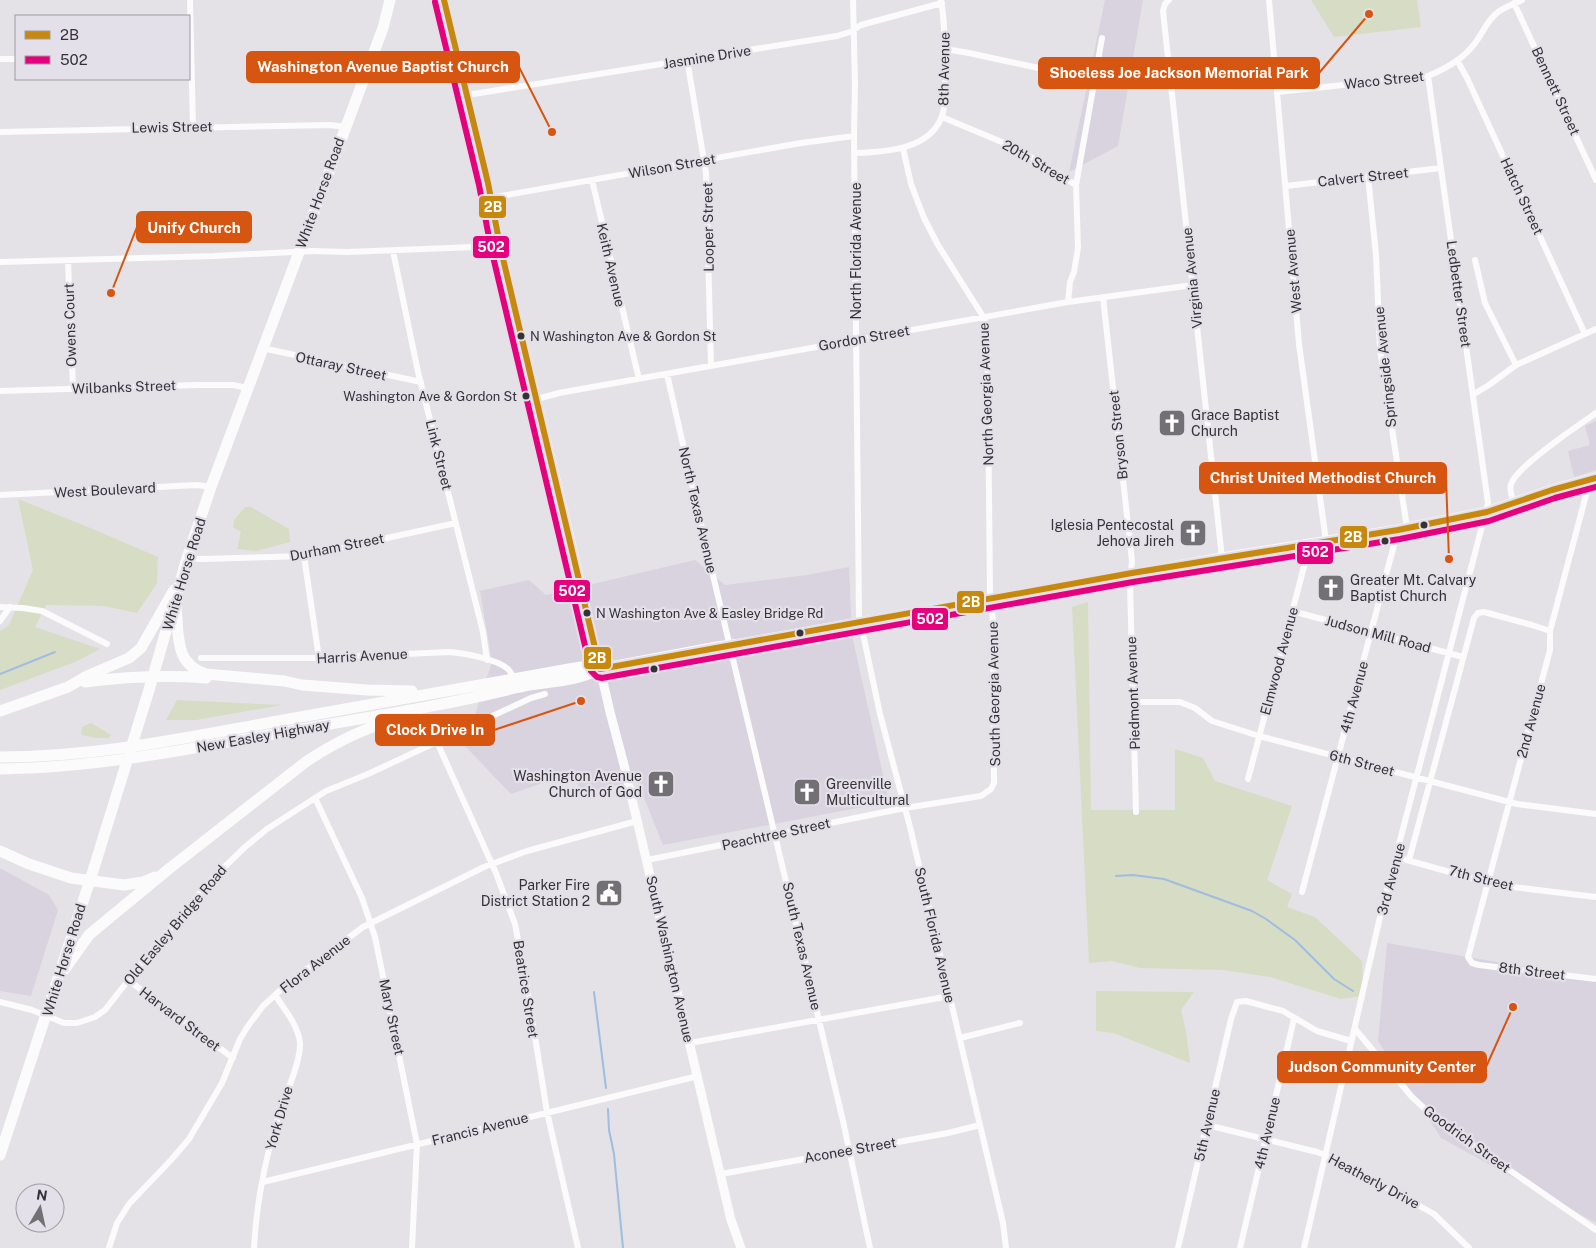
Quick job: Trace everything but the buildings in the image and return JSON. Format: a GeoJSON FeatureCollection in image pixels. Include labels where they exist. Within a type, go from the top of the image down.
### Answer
{"type":"FeatureCollection","features":[{"type":"Feature","properties":{"kind":"highway","name":"White Horse Road"},"geometry":{"type":"LineString","coordinates":[[0,1155],[89,881],[187,558],[247,388],[382,28],[390,0]]}},
{"type":"Feature","properties":{"kind":"highway"},"geometry":{"type":"LineString","coordinates":[[519,682],[590,674],[600,669],[1132,573],[1402,529],[1487,512],[1593,479]]}},
{"type":"Feature","properties":{"kind":"highway"},"geometry":{"type":"LineString","coordinates":[[0,711],[75,683],[129,658],[141,648],[183,573]]}},
{"type":"Feature","properties":{"kind":"highway"},"geometry":{"type":"LineString","coordinates":[[175,601],[180,651],[191,667],[206,674],[284,681],[295,684]]}},
{"type":"Feature","properties":{"kind":"highway"},"geometry":{"type":"LineString","coordinates":[[75,683],[102,679],[174,675],[395,691],[454,688]]}},
{"type":"Feature","properties":{"kind":"highway","name":"New Easley Highway"},"geometry":{"type":"LineString","coordinates":[[168,747],[454,688],[519,682]]}},
{"type":"Feature","properties":{"kind":"highway","name":"New Easley Highway"},"geometry":{"type":"LineString","coordinates":[[0,769],[97,758],[471,698],[519,682]]}},
{"type":"Feature","properties":{"kind":"highway"},"geometry":{"type":"LineString","coordinates":[[57,980],[89,935],[170,868],[307,761],[356,733],[383,723],[452,706],[471,698]]}},
{"type":"Feature","properties":{"kind":"highway","name":"New Easley Highway"},"geometry":{"type":"LineString","coordinates":[[0,757],[97,758]]}},
{"type":"Feature","properties":{"kind":"highway"},"geometry":{"type":"LineString","coordinates":[[0,851],[29,864],[71,878],[115,884],[134,884],[153,879],[170,868]]}},
{"type":"Feature","properties":{"kind":"main road","name":"South Washington Avenue"},"geometry":{"type":"LineString","coordinates":[[444,0],[600,669],[732,1220],[741,1248]]}},
{"type":"Feature","properties":{"kind":"street"},"geometry":{"type":"LineString","coordinates":[[190,0],[193,127]]}},
{"type":"Feature","properties":{"kind":"street","name":"North Florida Avenue"},"geometry":{"type":"LineString","coordinates":[[853,0],[858,562],[859,615],[861,622]]}},
{"type":"Feature","properties":{"kind":"street","name":"Virginia Avenue"},"geometry":{"type":"LineString","coordinates":[[1169,0],[1165,4],[1163,11],[1222,558]]}},
{"type":"Feature","properties":{"kind":"street","name":"West Avenue"},"geometry":{"type":"LineString","coordinates":[[1269,0],[1299,344],[1326,541]]}},
{"type":"Feature","properties":{"kind":"street","name":"Waco Street"},"geometry":{"type":"LineString","coordinates":[[1277,92],[1428,76],[1447,68],[1471,48],[1494,15],[1522,0]]}},
{"type":"Feature","properties":{"kind":"street","name":"Jasmine Drive"},"geometry":{"type":"LineString","coordinates":[[467,95],[842,35],[861,25],[942,1]]}},
{"type":"Feature","properties":{"kind":"street","name":"8th Avenue"},"geometry":{"type":"LineString","coordinates":[[903,148],[927,136],[942,117],[944,107],[945,49],[942,1]]}},
{"type":"Feature","properties":{"kind":"street","name":"Bennett Street"},"geometry":{"type":"LineString","coordinates":[[1514,3],[1596,180]]}},
{"type":"Feature","properties":{"kind":"street"},"geometry":{"type":"LineString","coordinates":[[1076,185],[1102,38]]}},
{"type":"Feature","properties":{"kind":"street"},"geometry":{"type":"LineString","coordinates":[[945,49],[1094,80]]}},
{"type":"Feature","properties":{"kind":"street"},"geometry":{"type":"LineString","coordinates":[[0,59],[15,58]]}},
{"type":"Feature","properties":{"kind":"street","name":"Looper Street"},"geometry":{"type":"LineString","coordinates":[[687,59],[707,186],[711,366]]}},
{"type":"Feature","properties":{"kind":"street","name":"Hatch Street"},"geometry":{"type":"LineString","coordinates":[[1457,60],[1585,334]]}},
{"type":"Feature","properties":{"kind":"street","name":"Ledbetter Street"},"geometry":{"type":"LineString","coordinates":[[1428,76],[1474,394],[1488,503],[1487,512]]}},
{"type":"Feature","properties":{"kind":"street","name":"20th Street"},"geometry":{"type":"LineString","coordinates":[[942,117],[1016,148],[1076,185],[1078,248],[1074,272],[1070,282],[1068,302]]}},
{"type":"Feature","properties":{"kind":"street","name":"Lewis Street"},"geometry":{"type":"LineString","coordinates":[[0,132],[330,125],[345,127]]}},
{"type":"Feature","properties":{"kind":"street","name":"Wilson Street"},"geometry":{"type":"LineString","coordinates":[[490,198],[801,143],[854,136]]}},
{"type":"Feature","properties":{"kind":"street"},"geometry":{"type":"LineString","coordinates":[[855,153],[903,148]]}},
{"type":"Feature","properties":{"kind":"street","name":"North Georgia Avenue"},"geometry":{"type":"LineString","coordinates":[[903,148],[911,184],[924,218],[938,245],[984,318],[987,334],[991,599]]}},
{"type":"Feature","properties":{"kind":"street","name":"Calvert Street"},"geometry":{"type":"LineString","coordinates":[[1286,186],[1441,168]]}},
{"type":"Feature","properties":{"kind":"street","name":"Springside Avenue"},"geometry":{"type":"LineString","coordinates":[[1368,176],[1376,255],[1380,349],[1402,529]]}},
{"type":"Feature","properties":{"kind":"street","name":"Keith Avenue"},"geometry":{"type":"LineString","coordinates":[[592,180],[634,365],[639,379]]}},
{"type":"Feature","properties":{"kind":"street"},"geometry":{"type":"LineString","coordinates":[[0,262],[298,252],[393,251],[500,246]]}},
{"type":"Feature","properties":{"kind":"street","name":"Link Street"},"geometry":{"type":"LineString","coordinates":[[393,251],[421,382],[483,632],[487,660]]}},
{"type":"Feature","properties":{"kind":"street"},"geometry":{"type":"LineString","coordinates":[[1475,260],[1485,304],[1516,366]]}},
{"type":"Feature","properties":{"kind":"street","name":"Owens Court"},"geometry":{"type":"LineString","coordinates":[[68,261],[73,389]]}},
{"type":"Feature","properties":{"kind":"street","name":"Gordon Street"},"geometry":{"type":"LineString","coordinates":[[537,399],[559,393],[1068,302],[1193,285]]}},
{"type":"Feature","properties":{"kind":"street","name":"Bryson Street"},"geometry":{"type":"LineString","coordinates":[[1103,296],[1132,573]]}},
{"type":"Feature","properties":{"kind":"street"},"geometry":{"type":"LineString","coordinates":[[1474,394],[1490,386],[1516,366],[1596,329]]}},
{"type":"Feature","properties":{"kind":"street","name":"Ottaray Street"},"geometry":{"type":"LineString","coordinates":[[262,348],[421,382]]}},
{"type":"Feature","properties":{"kind":"street","name":"North Texas Avenue"},"geometry":{"type":"LineString","coordinates":[[667,374],[730,645]]}},
{"type":"Feature","properties":{"kind":"street","name":"Wilbanks Street"},"geometry":{"type":"LineString","coordinates":[[0,391],[207,385],[233,385],[247,388]]}},
{"type":"Feature","properties":{"kind":"street"},"geometry":{"type":"LineString","coordinates":[[1514,503],[1510,487],[1519,473],[1547,448],[1596,413]]}},
{"type":"Feature","properties":{"kind":"street","name":"2nd Avenue"},"geometry":{"type":"LineString","coordinates":[[1470,961],[1469,952],[1487,882],[1550,650],[1550,631],[1593,479]]}},
{"type":"Feature","properties":{"kind":"street","name":"West Boulevard"},"geometry":{"type":"LineString","coordinates":[[0,495],[197,485],[211,487]]}},
{"type":"Feature","properties":{"kind":"street","name":"3rd Avenue"},"geometry":{"type":"LineString","coordinates":[[1304,1248],[1380,917],[1487,512]]}},
{"type":"Feature","properties":{"kind":"street","name":"Durham Street"},"geometry":{"type":"LineString","coordinates":[[187,558],[304,556],[456,523]]}},
{"type":"Feature","properties":{"kind":"street","name":"4th Avenue"},"geometry":{"type":"LineString","coordinates":[[1302,892],[1371,632],[1402,529]]}},
{"type":"Feature","properties":{"kind":"street","name":"Elmwood Avenue"},"geometry":{"type":"LineString","coordinates":[[1248,779],[1310,544]]}},
{"type":"Feature","properties":{"kind":"street"},"geometry":{"type":"LineString","coordinates":[[304,556],[319,658]]}},
{"type":"Feature","properties":{"kind":"street","name":"Piedmont Avenue"},"geometry":{"type":"LineString","coordinates":[[1132,573],[1130,583],[1136,812]]}},
{"type":"Feature","properties":{"kind":"street","name":"South Georgia Avenue"},"geometry":{"type":"LineString","coordinates":[[905,808],[981,796],[988,793],[993,787],[995,768],[991,599]]}},
{"type":"Feature","properties":{"kind":"street"},"geometry":{"type":"LineString","coordinates":[[0,607],[33,609],[48,614],[107,644]]}},
{"type":"Feature","properties":{"kind":"street"},"geometry":{"type":"LineString","coordinates":[[0,621],[10,607]]}},
{"type":"Feature","properties":{"kind":"street","name":"Judson Mill Road"},"geometry":{"type":"LineString","coordinates":[[1292,611],[1463,657]]}},
{"type":"Feature","properties":{"kind":"street","name":"3rd Avenue"},"geometry":{"type":"LineString","coordinates":[[1409,860],[1474,618],[1478,613],[1484,612],[1550,631]]}},
{"type":"Feature","properties":{"kind":"street","name":"South Florida Avenue"},"geometry":{"type":"LineString","coordinates":[[861,622],[876,695],[905,808],[1003,1223],[1006,1248]]}},
{"type":"Feature","properties":{"kind":"street","name":"South Texas Avenue"},"geometry":{"type":"LineString","coordinates":[[730,645],[819,1020],[870,1248]]}},
{"type":"Feature","properties":{"kind":"street","name":"Harris Avenue"},"geometry":{"type":"LineString","coordinates":[[201,658],[319,658],[461,652],[507,668],[519,682]]}},
{"type":"Feature","properties":{"kind":"street","name":"Old Easley Bridge Road"},"geometry":{"type":"LineString","coordinates":[[0,1002],[32,1010],[64,1023],[77,1023],[92,1019],[105,1010],[198,894],[224,866],[268,829],[315,798],[343,783],[368,774],[531,698],[545,694]]}},
{"type":"Feature","properties":{"kind":"street","name":"6th Street"},"geometry":{"type":"LineString","coordinates":[[1134,702],[1180,702],[1195,708],[1212,721],[1259,736],[1509,802],[1596,814]]}},
{"type":"Feature","properties":{"kind":"street","name":"Beatrice Street"},"geometry":{"type":"LineString","coordinates":[[437,742],[492,864],[519,941],[547,1112],[578,1248]]}},
{"type":"Feature","properties":{"kind":"street","name":"Mary Street"},"geometry":{"type":"LineString","coordinates":[[315,798],[362,898],[371,922],[396,1034],[418,1144],[412,1248]]}},
{"type":"Feature","properties":{"kind":"street","name":"Peachtree Street"},"geometry":{"type":"LineString","coordinates":[[647,860],[905,808]]}},
{"type":"Feature","properties":{"kind":"street","name":"Flora Avenue"},"geometry":{"type":"LineString","coordinates":[[109,1248],[123,1212],[136,1195],[189,1139],[222,1082],[248,1026],[263,1006],[315,962],[371,922],[492,864],[527,851],[637,821]]}},
{"type":"Feature","properties":{"kind":"street","name":"7th Street"},"geometry":{"type":"LineString","coordinates":[[1396,857],[1496,885],[1596,897]]}},
{"type":"Feature","properties":{"kind":"street","name":"8th Street"},"geometry":{"type":"LineString","coordinates":[[1470,961],[1479,965],[1596,979]]}},
{"type":"Feature","properties":{"kind":"street","name":"Harvard Street"},"geometry":{"type":"LineString","coordinates":[[128,980],[233,1058]]}},
{"type":"Feature","properties":{"kind":"street","name":"York Drive"},"geometry":{"type":"LineString","coordinates":[[254,1248],[258,1204],[275,1127],[300,1048],[297,1030],[275,995]]}},
{"type":"Feature","properties":{"kind":"street"},"geometry":{"type":"LineString","coordinates":[[690,1044],[950,996]]}},
{"type":"Feature","properties":{"kind":"street","name":"5th Avenue"},"geometry":{"type":"LineString","coordinates":[[1178,1248],[1231,1019],[1237,1002],[1246,1001],[1283,1011],[1294,1019]]}},
{"type":"Feature","properties":{"kind":"street"},"geometry":{"type":"LineString","coordinates":[[1294,1019],[1317,1031],[1351,1040]]}},
{"type":"Feature","properties":{"kind":"street","name":"4th Avenue"},"geometry":{"type":"LineString","coordinates":[[1240,1248],[1294,1019]]}},
{"type":"Feature","properties":{"kind":"street"},"geometry":{"type":"LineString","coordinates":[[960,1038],[1020,1023]]}},
{"type":"Feature","properties":{"kind":"street","name":"Goodrich Street"},"geometry":{"type":"LineString","coordinates":[[1355,1029],[1412,1097],[1437,1120],[1596,1230]]}},
{"type":"Feature","properties":{"kind":"street","name":"Francis Avenue"},"geometry":{"type":"LineString","coordinates":[[263,1182],[400,1147],[698,1076]]}},
{"type":"Feature","properties":{"kind":"street","name":"Aconee Street"},"geometry":{"type":"LineString","coordinates":[[721,1174],[980,1125]]}},
{"type":"Feature","properties":{"kind":"street","name":"Heatherly Drive"},"geometry":{"type":"LineString","coordinates":[[1207,1125],[1325,1155],[1341,1162],[1428,1210],[1441,1220],[1469,1248]]}},
{"type":"Feature","properties":{"kind":"shaded area"},"geometry":{"type":"Polygon","coordinates":[[[1105,0],[1143,0],[1118,146],[1069,172],[1105,0]]]}},
{"type":"Feature","properties":{"kind":"shaded area"},"geometry":{"type":"Polygon","coordinates":[[[1596,421],[1596,470],[1574,477],[1568,451],[1590,445],[1585,426],[1596,421]]]}},
{"type":"Feature","properties":{"kind":"shaded area"},"geometry":{"type":"Polygon","coordinates":[[[695,560],[725,585],[807,575],[849,567],[852,635],[889,802],[663,845],[637,780],[581,794],[574,772],[511,794],[465,746],[492,662],[480,591],[529,580],[546,595],[695,560]]]}},
{"type":"Feature","properties":{"kind":"shaded area"},"geometry":{"type":"Polygon","coordinates":[[[0,868],[49,895],[58,910],[31,996],[0,991],[0,868]]]}},
{"type":"Feature","properties":{"kind":"shaded area"},"geometry":{"type":"Polygon","coordinates":[[[1387,943],[1596,979],[1596,1223],[1441,1138],[1378,1041],[1387,943]]]}},
{"type":"Feature","properties":{"kind":"green space"},"geometry":{"type":"Polygon","coordinates":[[[1311,0],[1417,0],[1421,27],[1334,37],[1311,0]]]}},
{"type":"Feature","properties":{"kind":"green space"},"geometry":{"type":"Polygon","coordinates":[[[18,499],[158,557],[157,583],[137,613],[104,606],[46,605],[35,627],[100,649],[75,662],[0,690],[0,631],[9,625],[33,570],[18,499]]]}},
{"type":"Feature","properties":{"kind":"green space"},"geometry":{"type":"Polygon","coordinates":[[[245,507],[251,507],[289,529],[290,542],[256,551],[237,549],[241,532],[233,527],[234,520],[245,507]]]}},
{"type":"Feature","properties":{"kind":"green space"},"geometry":{"type":"Polygon","coordinates":[[[1088,602],[1091,810],[1175,810],[1175,749],[1203,758],[1215,781],[1292,806],[1267,880],[1292,894],[1287,907],[1315,917],[1362,961],[1363,996],[1341,999],[1270,977],[1223,970],[1140,968],[1112,961],[1089,963],[1072,607],[1088,602]]]}},
{"type":"Feature","properties":{"kind":"green space"},"geometry":{"type":"Polygon","coordinates":[[[177,700],[282,705],[196,720],[166,720],[177,700]]]}},
{"type":"Feature","properties":{"kind":"green space"},"geometry":{"type":"Polygon","coordinates":[[[91,723],[111,735],[109,738],[81,735],[82,727],[91,723]]]}},
{"type":"Feature","properties":{"kind":"green space"},"geometry":{"type":"Polygon","coordinates":[[[1096,991],[1194,992],[1181,1010],[1190,1063],[1113,1033],[1096,1031],[1096,991]]]}},
{"type":"Feature","properties":{"kind":"waterway"},"geometry":{"type":"LineString","coordinates":[[0,674],[55,652]]}},
{"type":"Feature","properties":{"kind":"waterway"},"geometry":{"type":"LineString","coordinates":[[1116,876],[1133,875],[1164,879],[1252,911],[1295,940],[1334,979],[1353,991]]}},
{"type":"Feature","properties":{"kind":"waterway"},"geometry":{"type":"LineString","coordinates":[[594,992],[606,1088]]}},
{"type":"Feature","properties":{"kind":"waterway"},"geometry":{"type":"LineString","coordinates":[[608,1109],[623,1248]]}},
{"type":"Feature","properties":{"kind":"transit line","name":"2B"},"geometry":{"type":"LineString","coordinates":[[444,0],[600,669],[1132,573],[1398,530],[1487,512],[1552,490],[1596,478]]}},
{"type":"Feature","properties":{"kind":"transit line","name":"502"},"geometry":{"type":"LineString","coordinates":[[435,2],[591,671],[597,677],[602,678],[1133,582],[1400,539],[1489,521],[1555,498],[1596,487]]}},
{"type":"Feature","properties":{"kind":"place","name":"Shoeless Joe Jackson Memorial Park"},"geometry":{"type":"Point","coordinates":[1369,14]}},
{"type":"Feature","properties":{"kind":"place","name":"Washington Avenue Baptist Church"},"geometry":{"type":"Point","coordinates":[552,132]}},
{"type":"Feature","properties":{"kind":"place","name":"Unify Church"},"geometry":{"type":"Point","coordinates":[111,293]}},
{"type":"Feature","properties":{"kind":"place","name":"N Washington Ave & Gordon St"},"geometry":{"type":"Point","coordinates":[521,336]}},
{"type":"Feature","properties":{"kind":"place","name":"Washington Ave & Gordon St"},"geometry":{"type":"Point","coordinates":[526,396]}},
{"type":"Feature","properties":{"kind":"place","name":"Grace Baptist Church"},"geometry":{"type":"Point","coordinates":[1172,423]}},
{"type":"Feature","properties":{"kind":"place","name":"Iglesia Pentecostal Jehova Jireh"},"geometry":{"type":"Point","coordinates":[1193,533]}},
{"type":"Feature","properties":{"kind":"place","name":"Christ United Methodist Church"},"geometry":{"type":"Point","coordinates":[1449,559]}},
{"type":"Feature","properties":{"kind":"place","name":"Greater Mt. Calvary Baptist Church"},"geometry":{"type":"Point","coordinates":[1331,588]}},
{"type":"Feature","properties":{"kind":"place","name":"N Washington Ave & Easley Bridge Rd"},"geometry":{"type":"Point","coordinates":[587,613]}},
{"type":"Feature","properties":{"kind":"place","name":"Clock Drive In"},"geometry":{"type":"Point","coordinates":[581,701]}},
{"type":"Feature","properties":{"kind":"place","name":"Washington Avenue Church of God"},"geometry":{"type":"Point","coordinates":[661,784]}},
{"type":"Feature","properties":{"kind":"place","name":"Greenville Multicultural"},"geometry":{"type":"Point","coordinates":[807,792]}},
{"type":"Feature","properties":{"kind":"place","name":"Parker Fire District Station 2"},"geometry":{"type":"Point","coordinates":[609,893]}},
{"type":"Feature","properties":{"kind":"place","name":"Judson Community Center"},"geometry":{"type":"Point","coordinates":[1513,1007]}}]}
